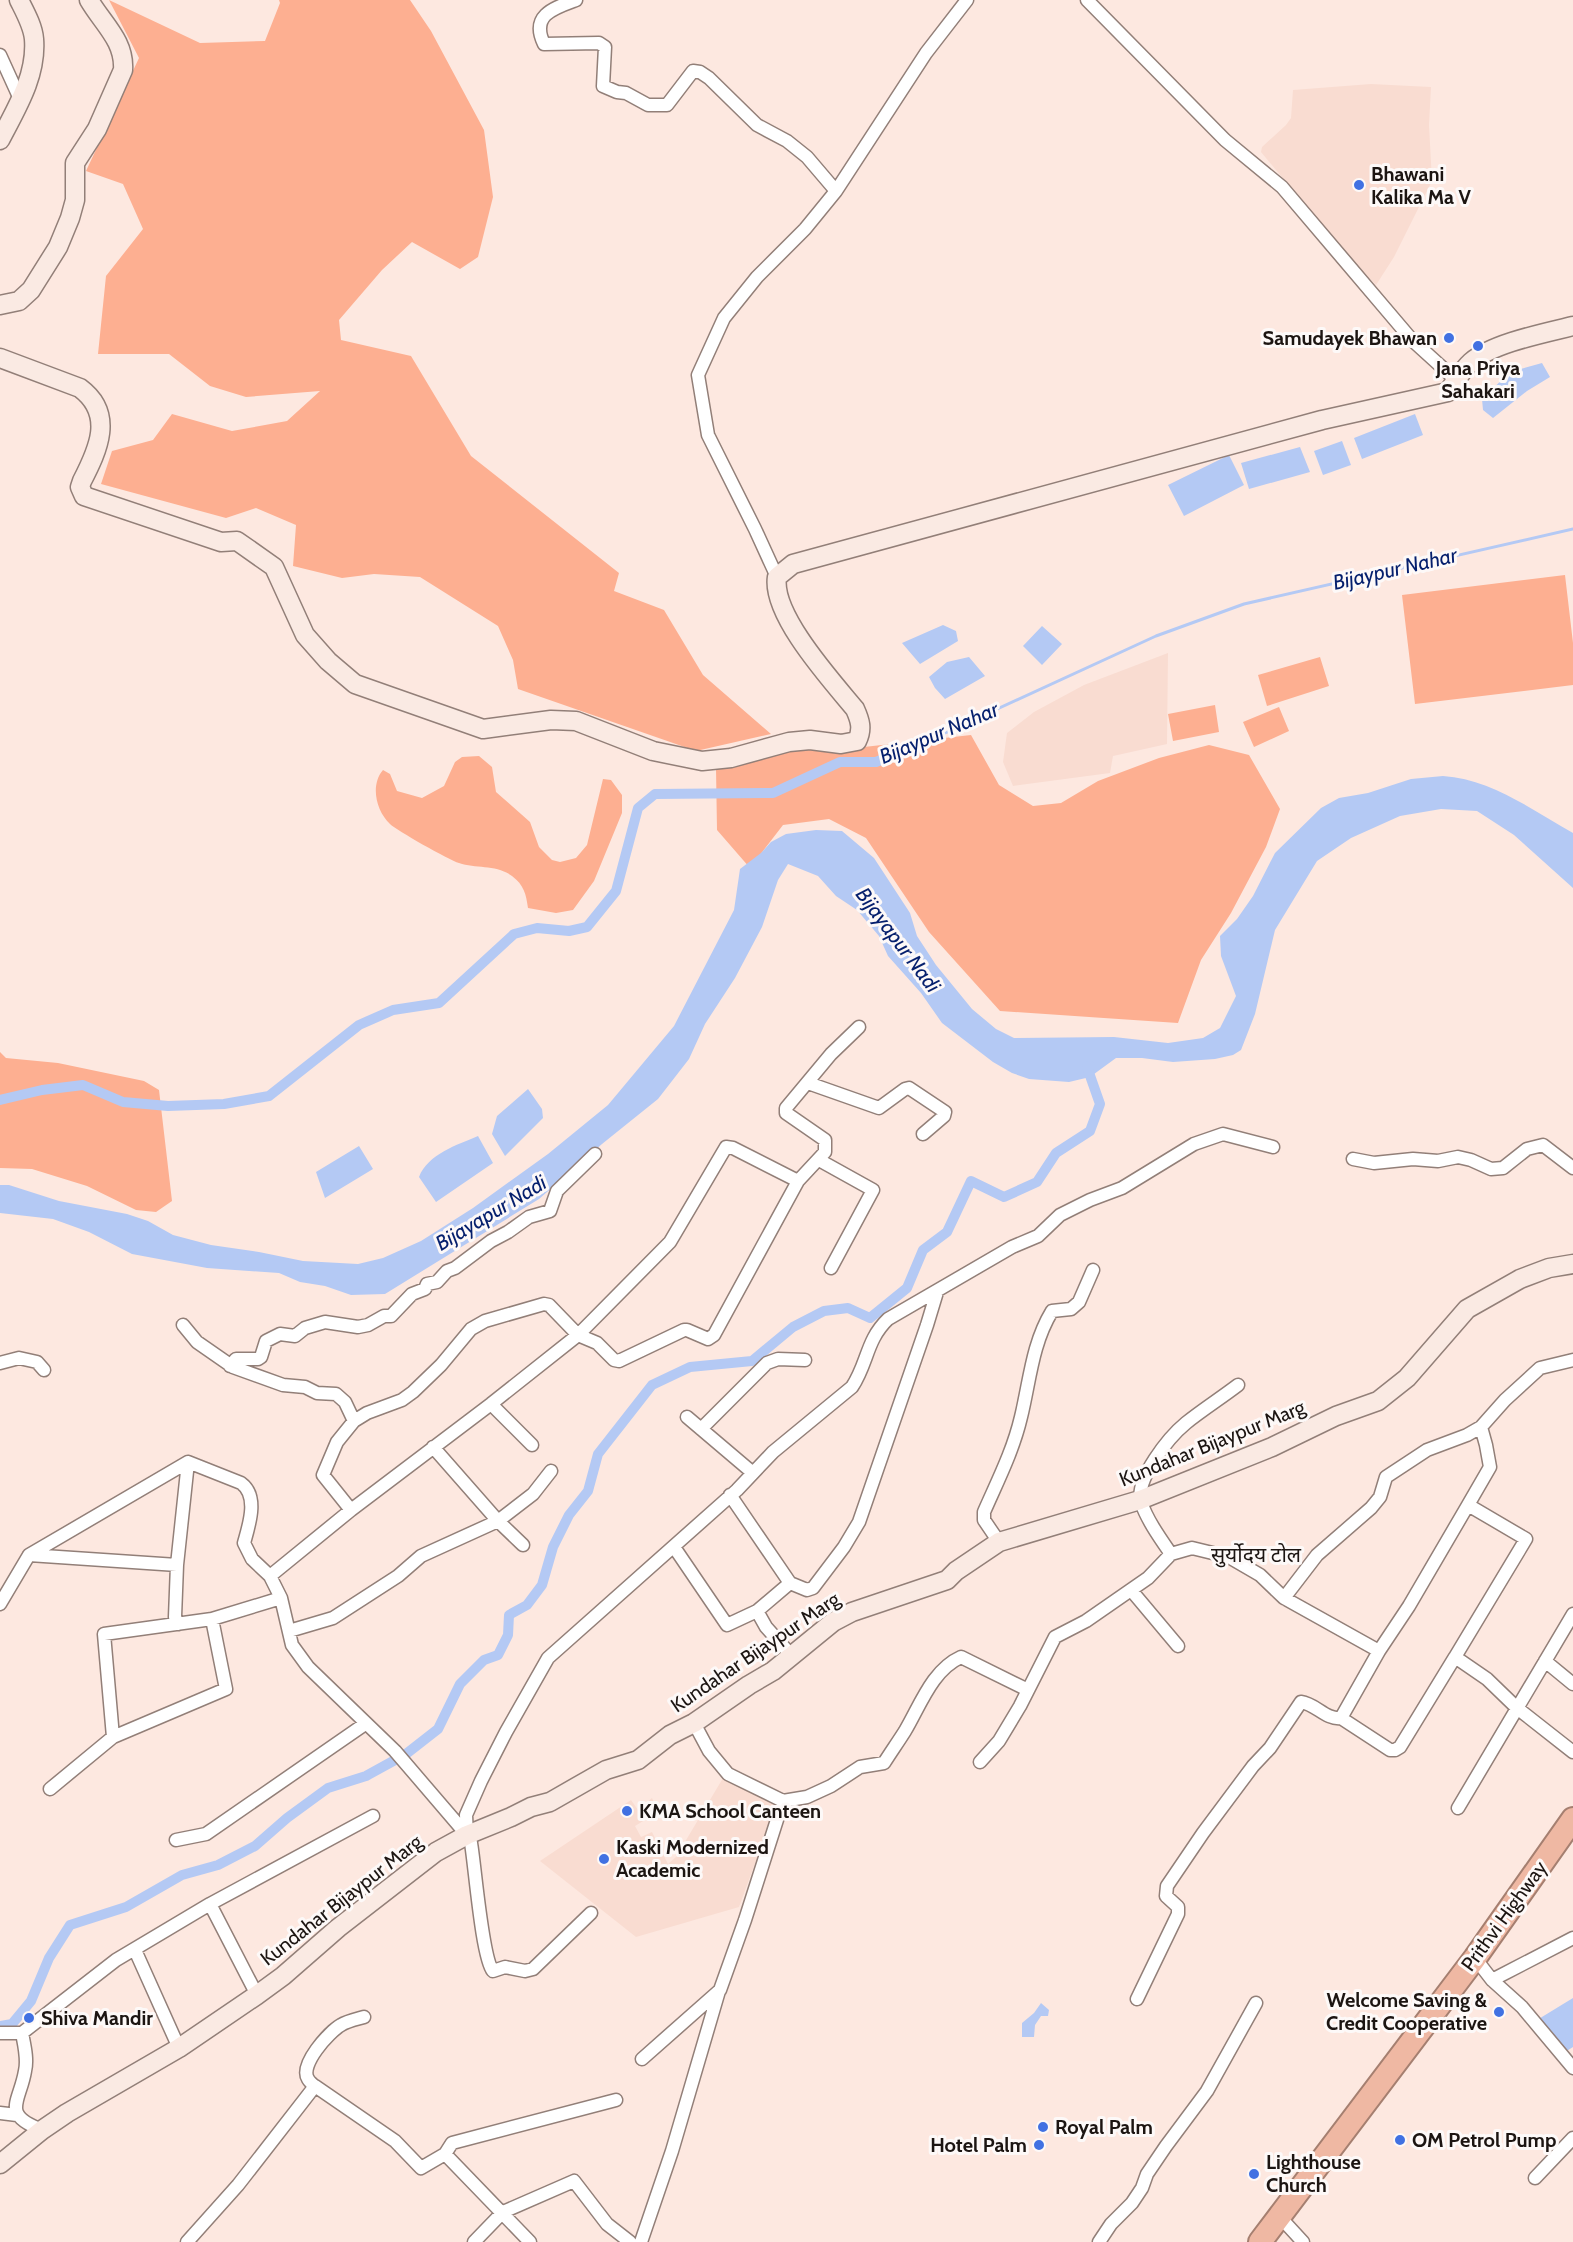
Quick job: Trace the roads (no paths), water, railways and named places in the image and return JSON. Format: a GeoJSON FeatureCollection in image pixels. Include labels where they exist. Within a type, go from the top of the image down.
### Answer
{"type":"FeatureCollection","features":[{"type":"Feature","properties":{"kind":"highway","name":"Prithvi Highway"},"geometry":{"type":"LineString","coordinates":[[1260,2242],[1474,1958],[1573,1820]]}},
{"type":"Feature","properties":{"kind":"main road"},"geometry":{"type":"LineString","coordinates":[[0,140],[30,78],[33,63],[34,38],[19,0]]}},
{"type":"Feature","properties":{"kind":"main road"},"geometry":{"type":"LineString","coordinates":[[0,305],[19,301],[31,290],[58,247],[75,200],[75,163],[98,129],[123,70],[120,46],[88,0]]}},
{"type":"Feature","properties":{"kind":"main road"},"geometry":{"type":"LineString","coordinates":[[0,358],[80,388],[90,395],[101,423],[99,442],[80,487],[84,496],[221,542],[237,541],[274,567],[305,635],[328,661],[355,684],[483,729],[551,720],[576,721],[653,751],[702,760],[731,758],[789,742],[810,740],[841,744],[857,741],[861,729],[855,709],[789,622],[778,599],[775,586],[777,577],[794,564],[1322,420],[1448,392],[1470,362],[1486,352],[1573,326]]}},
{"type":"Feature","properties":{"kind":"main road","name":"Kundahar Bijaypur Marg"},"geometry":{"type":"LineString","coordinates":[[0,2164],[42,2130],[103,2091],[179,2048],[257,1995],[383,1892],[436,1852],[531,1806],[550,1802],[606,1770],[638,1760],[670,1735],[694,1723],[773,1671],[833,1622],[852,1612],[947,1581],[956,1571],[999,1542],[1140,1500],[1272,1447],[1336,1416],[1377,1401],[1407,1378],[1467,1309],[1520,1279],[1549,1268],[1573,1264]]}},
{"type":"Feature","properties":{"kind":"street"},"geometry":{"type":"LineString","coordinates":[[576,0],[546,13],[541,20],[539,34],[544,44],[599,44],[605,47],[603,86],[626,93],[648,105],[667,105],[688,75],[693,71],[699,72],[709,78],[758,125],[787,141],[807,157],[836,191]]}},
{"type":"Feature","properties":{"kind":"street"},"geometry":{"type":"LineString","coordinates":[[777,577],[756,529],[708,435],[698,375],[724,318],[836,191],[926,53],[967,0]]}},
{"type":"Feature","properties":{"kind":"street"},"geometry":{"type":"LineString","coordinates":[[1088,0],[1225,140],[1282,187],[1412,340],[1456,380]]}},
{"type":"Feature","properties":{"kind":"street"},"geometry":{"type":"LineString","coordinates":[[0,55],[20,99]]}},
{"type":"Feature","properties":{"kind":"street"},"geometry":{"type":"LineString","coordinates":[[351,1510],[322,1475],[337,1442],[354,1421],[367,1413],[402,1400],[413,1392],[441,1365],[471,1329],[485,1321],[544,1304],[549,1305],[578,1335],[597,1343],[614,1360],[619,1361],[687,1329],[708,1339],[711,1338],[798,1181],[825,1152],[825,1140],[786,1113],[786,1108],[831,1054],[859,1027]]}},
{"type":"Feature","properties":{"kind":"street"},"geometry":{"type":"LineString","coordinates":[[808,1083],[874,1112],[905,1089],[909,1089],[945,1112],[944,1116],[923,1134]]}},
{"type":"Feature","properties":{"kind":"street"},"geometry":{"type":"LineString","coordinates":[[467,1835],[466,1815],[481,1781],[548,1658],[674,1547],[800,1428],[852,1387],[878,1329],[888,1319],[1012,1248],[1038,1236],[1060,1215],[1089,1200],[1122,1188],[1194,1144],[1223,1134],[1273,1147]]}},
{"type":"Feature","properties":{"kind":"street"},"geometry":{"type":"LineString","coordinates":[[1353,1160],[1374,1163],[1413,1158],[1438,1161],[1458,1157],[1491,1169],[1503,1168],[1527,1149],[1543,1145],[1573,1168]]}},
{"type":"Feature","properties":{"kind":"street"},"geometry":{"type":"LineString","coordinates":[[270,1576],[351,1510],[578,1335],[670,1242],[726,1148],[733,1148],[798,1181]]}},
{"type":"Feature","properties":{"kind":"street"},"geometry":{"type":"LineString","coordinates":[[230,1366],[236,1359],[260,1358],[266,1341],[276,1335],[295,1336],[305,1328],[325,1322],[358,1327],[368,1325],[384,1316],[391,1316],[412,1294],[425,1289],[427,1284],[437,1282],[447,1271],[455,1268],[490,1241],[529,1217],[550,1211],[557,1191],[595,1154]]}},
{"type":"Feature","properties":{"kind":"street"},"geometry":{"type":"LineString","coordinates":[[819,1160],[873,1190],[831,1268]]}},
{"type":"Feature","properties":{"kind":"street"},"geometry":{"type":"LineString","coordinates":[[999,1542],[984,1520],[984,1512],[1009,1460],[1022,1416],[1036,1345],[1043,1325],[1052,1311],[1071,1309],[1079,1302],[1093,1270]]}},
{"type":"Feature","properties":{"kind":"street"},"geometry":{"type":"LineString","coordinates":[[730,1495],[790,1583],[807,1590],[813,1588],[844,1547],[859,1522],[937,1292]]}},
{"type":"Feature","properties":{"kind":"street"},"geometry":{"type":"LineString","coordinates":[[183,1325],[197,1342],[230,1366],[283,1385],[306,1387],[317,1393],[336,1394],[345,1402],[354,1421]]}},
{"type":"Feature","properties":{"kind":"street"},"geometry":{"type":"LineString","coordinates":[[0,1363],[19,1358],[37,1362],[44,1370]]}},
{"type":"Feature","properties":{"kind":"street"},"geometry":{"type":"LineString","coordinates":[[701,1429],[767,1363],[778,1359],[805,1360]]}},
{"type":"Feature","properties":{"kind":"street"},"geometry":{"type":"LineString","coordinates":[[1284,1598],[1317,1555],[1371,1508],[1380,1497],[1386,1477],[1427,1450],[1467,1435],[1480,1427],[1540,1368],[1573,1360]]}},
{"type":"Feature","properties":{"kind":"street"},"geometry":{"type":"LineString","coordinates":[[1171,1554],[1157,1535],[1140,1500],[1144,1478],[1151,1464],[1184,1425],[1238,1385]]}},
{"type":"Feature","properties":{"kind":"street"},"geometry":{"type":"LineString","coordinates":[[491,1404],[532,1446]]}},
{"type":"Feature","properties":{"kind":"street"},"geometry":{"type":"LineString","coordinates":[[687,1418],[753,1473]]}},
{"type":"Feature","properties":{"kind":"street"},"geometry":{"type":"LineString","coordinates":[[1341,1718],[1490,1467],[1480,1427]]}},
{"type":"Feature","properties":{"kind":"street"},"geometry":{"type":"LineString","coordinates":[[433,1447],[498,1521],[523,1545]]}},
{"type":"Feature","properties":{"kind":"street"},"geometry":{"type":"LineString","coordinates":[[0,1603],[29,1555],[188,1462]]}},
{"type":"Feature","properties":{"kind":"street"},"geometry":{"type":"LineString","coordinates":[[178,1624],[176,1617],[177,1565],[188,1462]]}},
{"type":"Feature","properties":{"kind":"street"},"geometry":{"type":"LineString","coordinates":[[188,1462],[247,1487],[252,1502],[250,1524],[244,1543],[252,1559],[270,1576],[281,1598],[292,1645],[308,1667],[395,1752],[467,1835],[471,1844],[485,1950],[493,1971],[505,1967],[525,1971],[533,1969],[591,1912]]}},
{"type":"Feature","properties":{"kind":"street"},"geometry":{"type":"LineString","coordinates":[[289,1631],[333,1618],[398,1576],[421,1556],[498,1521],[533,1494],[551,1471]]}},
{"type":"Feature","properties":{"kind":"street"},"geometry":{"type":"LineString","coordinates":[[1137,1999],[1178,1917],[1178,1907],[1166,1896],[1167,1886],[1203,1833],[1253,1766],[1270,1748],[1301,1702],[1308,1703],[1332,1717],[1341,1718],[1390,1750],[1400,1747],[1526,1539],[1468,1505]]}},
{"type":"Feature","properties":{"kind":"street"},"geometry":{"type":"LineString","coordinates":[[674,1547],[727,1625],[757,1611],[790,1583]]}},
{"type":"Feature","properties":{"kind":"street"},"geometry":{"type":"LineString","coordinates":[[980,1762],[999,1741],[1055,1637],[1088,1620],[1148,1578],[1171,1554],[1192,1548],[1229,1557],[1260,1575],[1284,1598],[1379,1651]]}},
{"type":"Feature","properties":{"kind":"street"},"geometry":{"type":"LineString","coordinates":[[29,1555],[177,1565]]}},
{"type":"Feature","properties":{"kind":"street"},"geometry":{"type":"LineString","coordinates":[[1131,1590],[1178,1646]]}},
{"type":"Feature","properties":{"kind":"street"},"geometry":{"type":"LineString","coordinates":[[113,1737],[104,1634],[212,1618],[281,1598]]}},
{"type":"Feature","properties":{"kind":"street"},"geometry":{"type":"LineString","coordinates":[[757,1611],[766,1627],[791,1655]]}},
{"type":"Feature","properties":{"kind":"street"},"geometry":{"type":"LineString","coordinates":[[1458,1808],[1573,1614]]}},
{"type":"Feature","properties":{"kind":"street"},"geometry":{"type":"LineString","coordinates":[[50,1789],[113,1737],[226,1689],[212,1618]]}},
{"type":"Feature","properties":{"kind":"street"},"geometry":{"type":"LineString","coordinates":[[694,1723],[709,1751],[728,1774],[783,1801],[807,1797],[831,1786],[860,1767],[884,1763],[934,1680],[954,1660],[962,1657],[1028,1689]]}},
{"type":"Feature","properties":{"kind":"street"},"geometry":{"type":"LineString","coordinates":[[1455,1657],[1487,1679],[1517,1708],[1573,1752]]}},
{"type":"Feature","properties":{"kind":"street"},"geometry":{"type":"LineString","coordinates":[[1545,1661],[1573,1683]]}},
{"type":"Feature","properties":{"kind":"street"},"geometry":{"type":"LineString","coordinates":[[176,1840],[206,1834],[365,1724]]}},
{"type":"Feature","properties":{"kind":"street"},"geometry":{"type":"LineString","coordinates":[[641,2242],[672,2151],[720,1990],[783,1801]]}},
{"type":"Feature","properties":{"kind":"street"},"geometry":{"type":"LineString","coordinates":[[0,2033],[22,2033],[116,1960],[210,1904],[373,1816]]}},
{"type":"Feature","properties":{"kind":"street"},"geometry":{"type":"LineString","coordinates":[[210,1904],[257,1995]]}},
{"type":"Feature","properties":{"kind":"street"},"geometry":{"type":"LineString","coordinates":[[1492,1980],[1573,1938]]}},
{"type":"Feature","properties":{"kind":"street"},"geometry":{"type":"LineString","coordinates":[[135,1950],[179,2048]]}},
{"type":"Feature","properties":{"kind":"street"},"geometry":{"type":"LineString","coordinates":[[1474,1958],[1492,1980],[1522,2007],[1573,2068]]}},
{"type":"Feature","properties":{"kind":"street"},"geometry":{"type":"LineString","coordinates":[[642,2059],[720,1990]]}},
{"type":"Feature","properties":{"kind":"street"},"geometry":{"type":"LineString","coordinates":[[1099,2242],[1111,2224],[1132,2203],[1142,2188],[1147,2174],[1207,2091],[1256,2003]]}},
{"type":"Feature","properties":{"kind":"street"},"geometry":{"type":"LineString","coordinates":[[364,2017],[341,2025],[320,2044],[308,2064],[306,2073],[308,2080],[395,2141],[421,2168],[445,2154],[452,2143],[616,2100]]}},
{"type":"Feature","properties":{"kind":"street"},"geometry":{"type":"LineString","coordinates":[[22,2033],[26,2071],[14,2106],[17,2115],[26,2124],[42,2130]]}},
{"type":"Feature","properties":{"kind":"street"},"geometry":{"type":"LineString","coordinates":[[188,2242],[238,2185],[315,2086]]}},
{"type":"Feature","properties":{"kind":"street"},"geometry":{"type":"LineString","coordinates":[[0,2113],[17,2115]]}},
{"type":"Feature","properties":{"kind":"street"},"geometry":{"type":"LineString","coordinates":[[1535,2178],[1573,2138]]}},
{"type":"Feature","properties":{"kind":"street"},"geometry":{"type":"LineString","coordinates":[[445,2154],[530,2242]]}},
{"type":"Feature","properties":{"kind":"street"},"geometry":{"type":"LineString","coordinates":[[474,2242],[503,2212],[574,2181],[607,2224],[630,2242]]}},
{"type":"Feature","properties":{"kind":"street"},"geometry":{"type":"LineString","coordinates":[[1280,2217],[1303,2242]]}},
{"type":"Feature","properties":{"kind":"water"},"geometry":{"type":"Polygon","coordinates":[[[1542,363],[1550,377],[1527,391],[1493,418],[1483,410],[1482,399],[1510,372],[1542,363]]]}},
{"type":"Feature","properties":{"kind":"water"},"geometry":{"type":"Polygon","coordinates":[[[1415,414],[1423,435],[1362,459],[1354,438],[1415,414]]]}},
{"type":"Feature","properties":{"kind":"water"},"geometry":{"type":"Polygon","coordinates":[[[1342,441],[1351,465],[1323,475],[1314,451],[1342,441]]]}},
{"type":"Feature","properties":{"kind":"water"},"geometry":{"type":"Polygon","coordinates":[[[1300,447],[1310,472],[1249,489],[1241,463],[1300,447]]]}},
{"type":"Feature","properties":{"kind":"water"},"geometry":{"type":"Polygon","coordinates":[[[1229,455],[1244,485],[1184,516],[1168,485],[1229,455]]]}},
{"type":"Feature","properties":{"kind":"water"},"geometry":{"type":"Polygon","coordinates":[[[943,625],[956,631],[958,641],[920,664],[902,643],[943,625]]]}},
{"type":"Feature","properties":{"kind":"water"},"geometry":{"type":"Polygon","coordinates":[[[1042,626],[1062,644],[1042,665],[1023,646],[1042,626]]]}},
{"type":"Feature","properties":{"kind":"water"},"geometry":{"type":"Polygon","coordinates":[[[969,657],[985,676],[945,699],[929,677],[947,662],[969,657]]]}},
{"type":"Feature","properties":{"kind":"water","name":"Bijayapur Nadi"},"geometry":{"type":"Polygon","coordinates":[[[1443,776],[1461,778],[1494,789],[1573,833],[1573,888],[1514,835],[1477,811],[1441,809],[1400,816],[1351,838],[1317,861],[1275,930],[1255,1014],[1241,1050],[1233,1055],[1215,1059],[1173,1062],[1142,1058],[1116,1058],[1090,1077],[1069,1082],[1029,1079],[1012,1073],[993,1062],[942,1023],[921,993],[888,956],[879,936],[857,910],[836,896],[818,876],[788,864],[778,880],[762,927],[735,978],[705,1024],[689,1059],[658,1099],[539,1199],[385,1294],[351,1295],[325,1286],[300,1282],[279,1273],[207,1268],[132,1254],[89,1232],[53,1219],[0,1213],[0,1185],[9,1185],[59,1201],[127,1214],[148,1221],[173,1235],[211,1245],[303,1261],[358,1264],[383,1258],[421,1241],[473,1208],[548,1154],[608,1105],[674,1026],[734,910],[740,869],[771,842],[786,834],[816,830],[842,831],[874,858],[910,913],[917,936],[936,965],[972,1009],[996,1029],[1014,1038],[1114,1037],[1168,1043],[1203,1038],[1220,1028],[1236,996],[1221,956],[1220,936],[1237,919],[1253,896],[1275,853],[1321,808],[1339,798],[1368,793],[1411,779],[1443,776]]]}},
{"type":"Feature","properties":{"kind":"water"},"geometry":{"type":"Polygon","coordinates":[[[528,1089],[542,1109],[543,1118],[505,1156],[492,1134],[497,1116],[528,1089]]]}},
{"type":"Feature","properties":{"kind":"water"},"geometry":{"type":"Polygon","coordinates":[[[478,1136],[493,1163],[436,1202],[419,1177],[423,1169],[444,1151],[478,1136]]]}},
{"type":"Feature","properties":{"kind":"water"},"geometry":{"type":"Polygon","coordinates":[[[359,1146],[373,1169],[325,1198],[316,1172],[359,1146]]]}},
{"type":"Feature","properties":{"kind":"water"},"geometry":{"type":"Polygon","coordinates":[[[1573,1998],[1573,2047],[1562,2054],[1537,2020],[1573,1998]]]}},
{"type":"Feature","properties":{"kind":"water"},"geometry":{"type":"Polygon","coordinates":[[[1041,2003],[1049,2010],[1048,2016],[1041,2016],[1035,2025],[1034,2037],[1022,2037],[1022,2023],[1034,2013],[1041,2003]]]}},
{"type":"Feature","properties":{"kind":"waterway","name":"Bijaypur Nahar"},"geometry":{"type":"LineString","coordinates":[[919,745],[1156,636],[1244,604],[1573,529]]}},
{"type":"Feature","properties":{"kind":"waterway","name":"Bijaypur Nahar"},"geometry":{"type":"LineString","coordinates":[[0,1100],[42,1090],[83,1085],[123,1102],[168,1106],[224,1104],[269,1096],[359,1025],[393,1010],[439,1003],[514,934],[537,928],[569,931],[587,927],[616,891],[638,808],[655,794],[773,793],[840,762],[876,762],[919,745]]}},
{"type":"Feature","properties":{"kind":"waterway"},"geometry":{"type":"LineString","coordinates":[[0,2026],[12,2024],[31,2001],[49,1958],[70,1925],[126,1907],[182,1875],[218,1865],[255,1846],[287,1818],[328,1788],[366,1776],[406,1754],[438,1729],[460,1684],[484,1660],[498,1655],[508,1635],[509,1615],[527,1605],[542,1585],[553,1547],[569,1515],[588,1491],[598,1454],[652,1385],[690,1367],[752,1361],[793,1327],[824,1311],[848,1308],[870,1318],[907,1288],[923,1250],[947,1232],[971,1181],[1004,1197],[1037,1182],[1056,1153],[1090,1131],[1100,1104],[1087,1067],[1090,1066]]}},
{"type":"Feature","properties":{"kind":"place","name":"Bhawani Kalika Ma V"},"geometry":{"type":"Point","coordinates":[1359,185]}},
{"type":"Feature","properties":{"kind":"place","name":"Samudayek Bhawan"},"geometry":{"type":"Point","coordinates":[1449,338]}},
{"type":"Feature","properties":{"kind":"place","name":"Jana Priya Sahakari"},"geometry":{"type":"Point","coordinates":[1478,346]}},
{"type":"Feature","properties":{"kind":"place","name":"KMA School Canteen"},"geometry":{"type":"Point","coordinates":[627,1811]}},
{"type":"Feature","properties":{"kind":"place","name":"Kaski Modernized Academic"},"geometry":{"type":"Point","coordinates":[604,1859]}},
{"type":"Feature","properties":{"kind":"place","name":"Welcome Saving & Credit Cooperative"},"geometry":{"type":"Point","coordinates":[1499,2012]}},
{"type":"Feature","properties":{"kind":"place","name":"Shiva Mandir"},"geometry":{"type":"Point","coordinates":[29,2018]}},
{"type":"Feature","properties":{"kind":"place","name":"Royal Palm"},"geometry":{"type":"Point","coordinates":[1043,2127]}},
{"type":"Feature","properties":{"kind":"place","name":"OM Petrol Pump"},"geometry":{"type":"Point","coordinates":[1400,2140]}},
{"type":"Feature","properties":{"kind":"place","name":"Hotel Palm"},"geometry":{"type":"Point","coordinates":[1039,2145]}},
{"type":"Feature","properties":{"kind":"place","name":"Lighthouse Church"},"geometry":{"type":"Point","coordinates":[1254,2174]}},
{"type":"Feature","properties":{"kind":"district","name":"सुर्योदय टोल"},"geometry":{"type":"Point","coordinates":[1256,1555]}}]}
